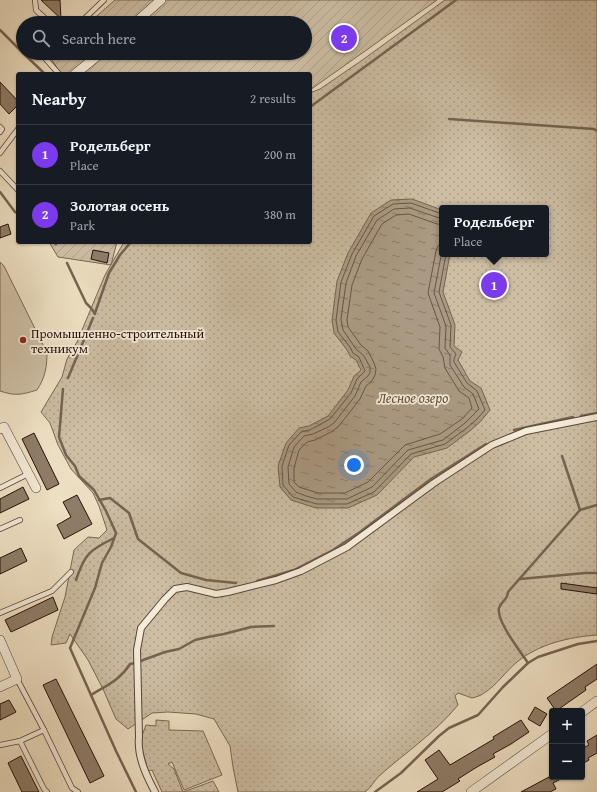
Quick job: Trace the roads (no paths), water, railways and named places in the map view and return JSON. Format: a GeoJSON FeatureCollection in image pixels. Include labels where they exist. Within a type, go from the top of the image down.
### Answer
{"type":"FeatureCollection","features":[{"type":"Feature","properties":{"kind":"street"},"geometry":{"type":"LineString","coordinates":[[143,16],[161,0]]}},
{"type":"Feature","properties":{"kind":"street"},"geometry":{"type":"LineString","coordinates":[[77,72],[92,60]]}},
{"type":"Feature","properties":{"kind":"street"},"geometry":{"type":"LineString","coordinates":[[155,792],[146,775],[138,747],[137,650],[140,628],[175,589],[188,587],[216,594],[276,580],[301,570],[347,547],[434,483],[492,445],[526,431],[597,417]]}},
{"type":"Feature","properties":{"kind":"street"},"geometry":{"type":"LineString","coordinates":[[2,427],[36,488]]}},
{"type":"Feature","properties":{"kind":"street"},"geometry":{"type":"LineString","coordinates":[[0,640],[17,679],[0,687]]}},
{"type":"Feature","properties":{"kind":"street"},"geometry":{"type":"LineString","coordinates":[[585,710],[597,701]]}},
{"type":"Feature","properties":{"kind":"street"},"geometry":{"type":"LineString","coordinates":[[471,792],[549,736]]}},
{"type":"Feature","properties":{"kind":"lane"},"geometry":{"type":"LineString","coordinates":[[35,0],[36,10],[42,16]]}},
{"type":"Feature","properties":{"kind":"lane"},"geometry":{"type":"LineString","coordinates":[[87,16],[104,0]]}},
{"type":"Feature","properties":{"kind":"lane"},"geometry":{"type":"LineString","coordinates":[[47,60],[57,72]]}},
{"type":"Feature","properties":{"kind":"lane"},"geometry":{"type":"LineString","coordinates":[[0,126],[2,129],[0,132]]}},
{"type":"Feature","properties":{"kind":"lane"},"geometry":{"type":"LineString","coordinates":[[0,153],[16,132]]}},
{"type":"Feature","properties":{"kind":"lane"},"geometry":{"type":"LineString","coordinates":[[0,171],[16,188]]}},
{"type":"Feature","properties":{"kind":"lane"},"geometry":{"type":"LineString","coordinates":[[0,488],[28,474]]}},
{"type":"Feature","properties":{"kind":"lane"},"geometry":{"type":"LineString","coordinates":[[0,529],[20,520]]}},
{"type":"Feature","properties":{"kind":"lane"},"geometry":{"type":"LineString","coordinates":[[0,613],[52,591],[71,572]]}},
{"type":"Feature","properties":{"kind":"lane"},"geometry":{"type":"LineString","coordinates":[[17,679],[72,788],[78,792]]}},
{"type":"Feature","properties":{"kind":"lane"},"geometry":{"type":"LineString","coordinates":[[0,745],[20,741],[44,730]]}},
{"type":"Feature","properties":{"kind":"lane"},"geometry":{"type":"LineString","coordinates":[[20,741],[44,789],[47,792]]}},
{"type":"Feature","properties":{"kind":"water","name":"Лесное озеро"},"geometry":{"type":"Polygon","coordinates":[[[412,199],[439,209],[439,257],[449,257],[443,292],[455,325],[454,346],[462,352],[458,360],[470,381],[481,388],[490,410],[471,430],[447,448],[414,457],[377,495],[348,508],[316,508],[291,500],[280,487],[278,466],[286,443],[299,428],[309,426],[328,416],[348,390],[354,376],[361,370],[356,360],[350,356],[334,333],[332,320],[337,281],[348,253],[371,213],[391,200],[412,199]]]}},
{"type":"Feature","properties":{"kind":"waterway"},"geometry":{"type":"LineString","coordinates":[[312,106],[456,0]]}},
{"type":"Feature","properties":{"kind":"waterway"},"geometry":{"type":"LineString","coordinates":[[0,30],[16,46]]}},
{"type":"Feature","properties":{"kind":"waterway"},"geometry":{"type":"LineString","coordinates":[[30,60],[43,72]]}},
{"type":"Feature","properties":{"kind":"waterway"},"geometry":{"type":"LineString","coordinates":[[449,119],[594,129],[597,131]]}},
{"type":"Feature","properties":{"kind":"waterway"},"geometry":{"type":"LineString","coordinates":[[0,192],[16,212]]}},
{"type":"Feature","properties":{"kind":"waterway"},"geometry":{"type":"LineString","coordinates":[[95,313],[109,273],[120,255],[129,244]]}},
{"type":"Feature","properties":{"kind":"waterway"},"geometry":{"type":"LineString","coordinates":[[67,263],[86,303],[95,314]]}},
{"type":"Feature","properties":{"kind":"waterway"},"geometry":{"type":"LineString","coordinates":[[68,378],[93,318]]}},
{"type":"Feature","properties":{"kind":"waterway"},"geometry":{"type":"LineString","coordinates":[[63,389],[59,437],[66,455],[75,466],[79,476],[94,490],[116,533],[111,547],[102,563],[95,588],[70,648],[136,792]]}},
{"type":"Feature","properties":{"kind":"waterway"},"geometry":{"type":"LineString","coordinates":[[581,416],[597,413]]}},
{"type":"Feature","properties":{"kind":"waterway"},"geometry":{"type":"LineString","coordinates":[[514,430],[573,417]]}},
{"type":"Feature","properties":{"kind":"waterway"},"geometry":{"type":"LineString","coordinates":[[257,581],[294,570],[333,550],[360,532],[431,479],[486,444]]}},
{"type":"Feature","properties":{"kind":"waterway"},"geometry":{"type":"LineString","coordinates":[[562,456],[580,510]]}},
{"type":"Feature","properties":{"kind":"waterway"},"geometry":{"type":"LineString","coordinates":[[99,500],[110,498],[129,513],[138,539],[181,573],[206,580],[236,583]]}},
{"type":"Feature","properties":{"kind":"waterway"},"geometry":{"type":"LineString","coordinates":[[528,663],[501,621],[499,608],[507,597],[508,592],[580,510],[597,505]]}},
{"type":"Feature","properties":{"kind":"waterway"},"geometry":{"type":"LineString","coordinates":[[76,580],[82,564],[89,553],[114,538]]}},
{"type":"Feature","properties":{"kind":"waterway"},"geometry":{"type":"LineString","coordinates":[[520,579],[597,573]]}},
{"type":"Feature","properties":{"kind":"waterway"},"geometry":{"type":"LineString","coordinates":[[91,695],[117,678],[130,664],[165,652],[179,649],[195,640],[251,627],[274,626]]}},
{"type":"Feature","properties":{"kind":"waterway"},"geometry":{"type":"LineString","coordinates":[[375,792],[401,773],[449,728],[478,715],[503,687],[528,663],[538,657],[578,644],[597,641]]}},
{"type":"Feature","properties":{"kind":"place","name":"Золотая осень"},"geometry":{"type":"Point","coordinates":[344,38]}},
{"type":"Feature","properties":{"kind":"place","name":"Родельберг"},"geometry":{"type":"Point","coordinates":[494,285]}},
{"type":"Feature","properties":{"kind":"place","name":"Промышленно-строительный техникум"},"geometry":{"type":"Point","coordinates":[23,340]}}]}
